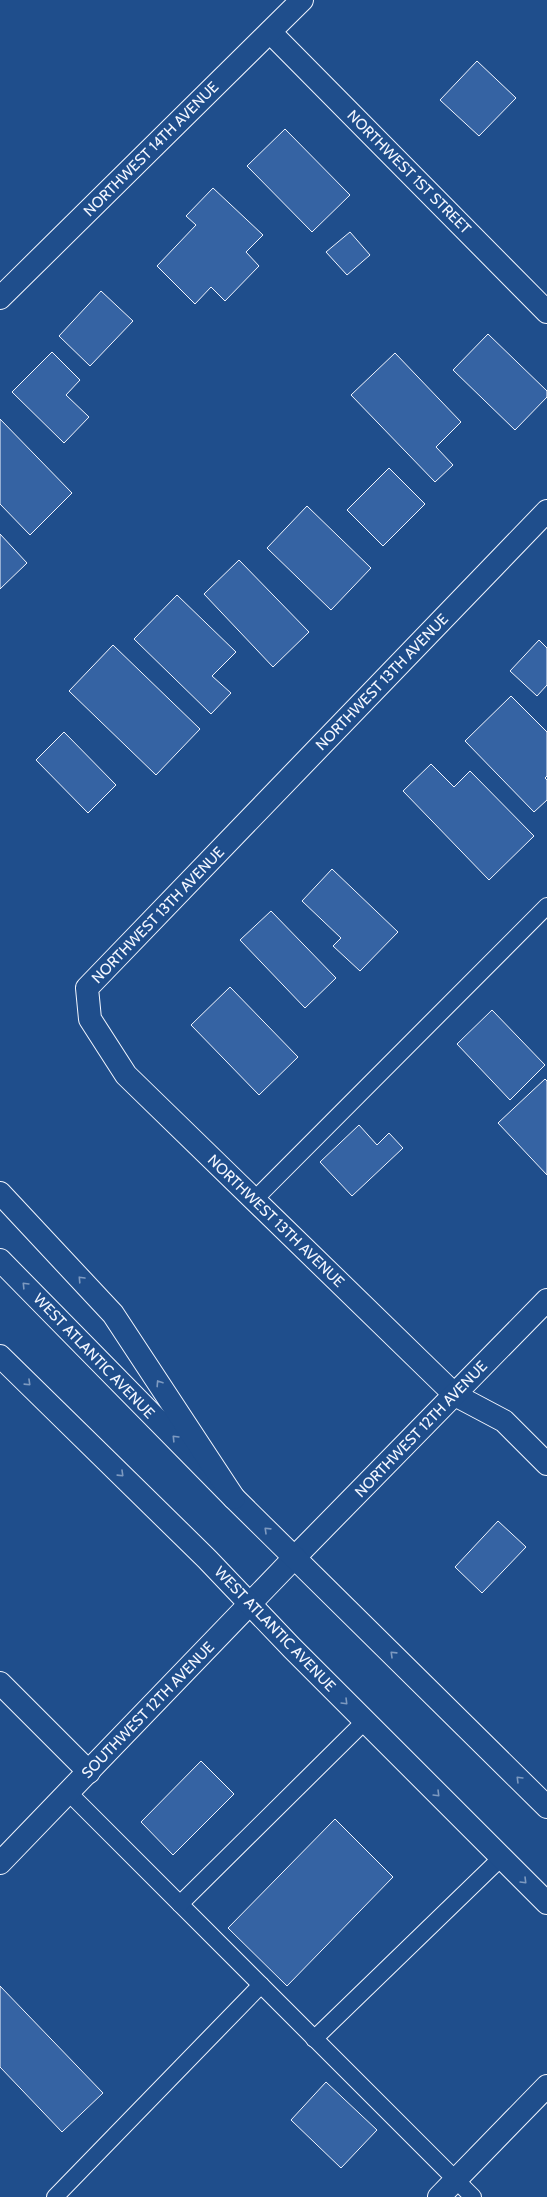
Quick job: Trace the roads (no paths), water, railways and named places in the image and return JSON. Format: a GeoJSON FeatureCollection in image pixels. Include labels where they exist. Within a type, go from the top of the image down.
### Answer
{"type":"FeatureCollection","features":[{"type":"Feature","properties":{"kind":"main road","name":"NORTHWEST 14TH AVENUE"},"geometry":{"type":"LineString","coordinates":[[0,298],[302,0]]}},
{"type":"Feature","properties":{"kind":"main road","name":"NORTHWEST 1ST STREET"},"geometry":{"type":"LineString","coordinates":[[270,32],[547,312]]}},
{"type":"Feature","properties":{"kind":"main road","name":"NORTHWEST 13TH AVENUE"},"geometry":{"type":"LineString","coordinates":[[547,510],[87,988],[90,1019],[126,1075],[455,1395],[504,1421],[547,1464]]}},
{"type":"Feature","properties":{"kind":"main road"},"geometry":{"type":"LineString","coordinates":[[0,1193],[113,1314],[234,1498]]}},
{"type":"Feature","properties":{"kind":"main road","name":"WEST ATLANTIC AVENUE"},"geometry":{"type":"LineString","coordinates":[[0,1260],[234,1498],[547,1807]]}},
{"type":"Feature","properties":{"kind":"main road","name":"NORTHWEST 12TH AVENUE"},"geometry":{"type":"LineString","coordinates":[[295,1557],[547,1300]]}},
{"type":"Feature","properties":{"kind":"main road","name":"WEST ATLANTIC AVENUE"},"geometry":{"type":"LineString","coordinates":[[0,1356],[207,1559],[547,1904]]}},
{"type":"Feature","properties":{"kind":"main road","name":"SOUTHWEST 12TH AVENUE"},"geometry":{"type":"LineString","coordinates":[[0,1863],[295,1557]]}},
{"type":"Feature","properties":{"kind":"main road"},"geometry":{"type":"LineString","coordinates":[[0,1683],[89,1772]]}},
{"type":"Feature","properties":{"kind":"main road"},"geometry":{"type":"LineString","coordinates":[[440,2197],[547,2086]]}},
{"type":"Feature","properties":{"kind":"lane"},"geometry":{"type":"LineString","coordinates":[[254,1200],[547,906]]}},
{"type":"Feature","properties":{"kind":"lane"},"geometry":{"type":"LineString","coordinates":[[180,1904],[365,1721]]}},
{"type":"Feature","properties":{"kind":"lane"},"geometry":{"type":"LineString","coordinates":[[69,1792],[473,2197]]}},
{"type":"Feature","properties":{"kind":"lane"},"geometry":{"type":"LineString","coordinates":[[314,2039],[501,1858]]}},
{"type":"Feature","properties":{"kind":"lane"},"geometry":{"type":"LineString","coordinates":[[55,2197],[261,1985]]}}]}
